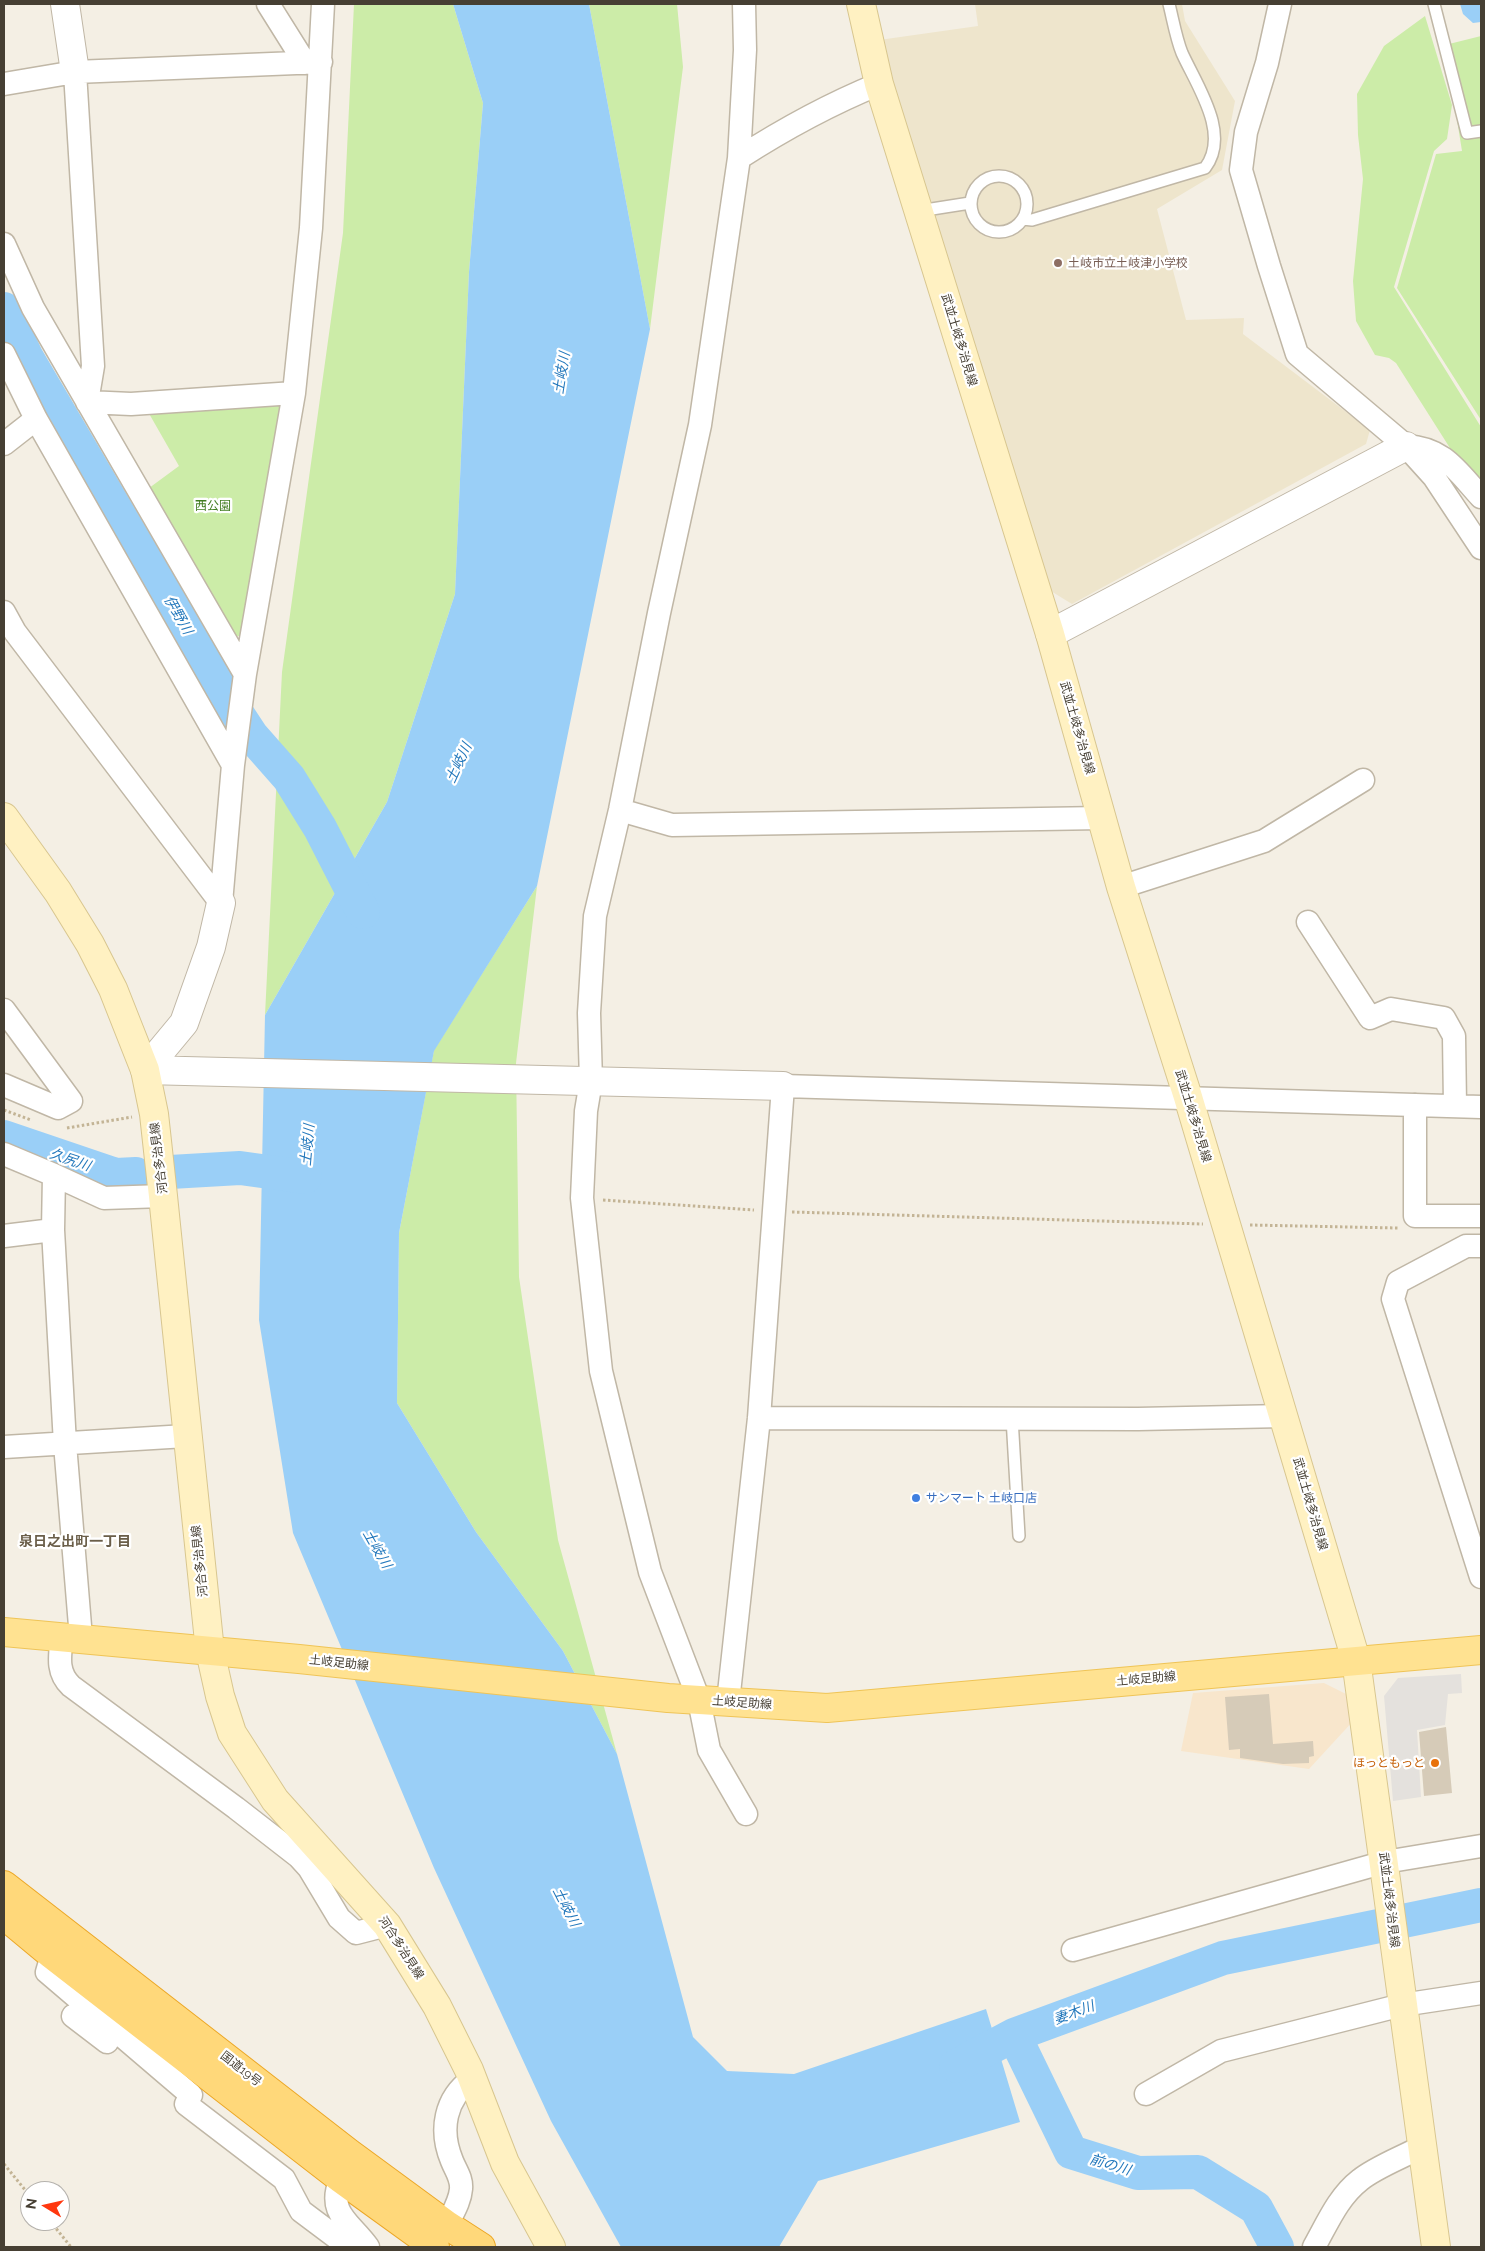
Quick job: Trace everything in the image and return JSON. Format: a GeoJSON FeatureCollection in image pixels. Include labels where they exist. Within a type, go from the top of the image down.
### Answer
{"type":"FeatureCollection","features":[{"type":"Feature","properties":{"kind":"highway","name":"国道19号"},"geometry":{"type":"LineString","coordinates":[[4,1885],[349,2153],[441,2236]]}},
{"type":"Feature","properties":{"kind":"highway","name":"国道19号"},"geometry":{"type":"LineString","coordinates":[[4,1915],[52,1955],[341,2180],[441,2236],[481,2247]]}},
{"type":"Feature","properties":{"kind":"main road","name":"武並土岐多治見線"},"geometry":{"type":"LineString","coordinates":[[862,4],[880,84],[1050,634],[1121,887],[1188,1097],[1356,1660],[1436,2247]]}},
{"type":"Feature","properties":{"kind":"main road","name":"河合多治見線"},"geometry":{"type":"LineString","coordinates":[[4,817],[58,892],[90,944],[113,989],[145,1070],[154,1114],[186,1436],[210,1650],[220,1696],[232,1733],[275,1800],[387,1924],[437,2006],[472,2079],[505,2163],[551,2247]]}},
{"type":"Feature","properties":{"kind":"main road","name":"土岐足助線"},"geometry":{"type":"LineString","coordinates":[[4,1632],[210,1650],[668,1698],[827,1708],[1481,1650]]}},
{"type":"Feature","properties":{"kind":"street"},"geometry":{"type":"LineString","coordinates":[[65,4],[75,72],[93,366],[87,402]]}},
{"type":"Feature","properties":{"kind":"street"},"geometry":{"type":"LineString","coordinates":[[268,4],[313,62]]}},
{"type":"Feature","properties":{"kind":"street"},"geometry":{"type":"LineString","coordinates":[[145,1070],[184,1023],[212,946],[221,903],[233,765],[245,674],[294,393],[311,228],[313,62],[323,4]]}},
{"type":"Feature","properties":{"kind":"street"},"geometry":{"type":"LineString","coordinates":[[744,4],[745,50],[740,158],[700,425],[658,614],[620,810],[595,916],[585,1081],[586,1111],[582,1198],[601,1370],[650,1572],[699,1700],[709,1750],[746,1814]]}},
{"type":"Feature","properties":{"kind":"street"},"geometry":{"type":"LineString","coordinates":[[1280,4],[1267,63],[1246,132],[1241,170],[1297,354],[1406,446],[1434,477],[1481,548]]}},
{"type":"Feature","properties":{"kind":"street"},"geometry":{"type":"LineString","coordinates":[[4,84],[75,72],[313,62]]}},
{"type":"Feature","properties":{"kind":"street"},"geometry":{"type":"LineString","coordinates":[[740,158],[769,139],[842,99],[880,84]]}},
{"type":"Feature","properties":{"kind":"street"},"geometry":{"type":"LineString","coordinates":[[4,244],[33,308],[245,674]]}},
{"type":"Feature","properties":{"kind":"street"},"geometry":{"type":"LineString","coordinates":[[4,354],[36,419],[233,765]]}},
{"type":"Feature","properties":{"kind":"street"},"geometry":{"type":"LineString","coordinates":[[87,402],[131,404],[294,393]]}},
{"type":"Feature","properties":{"kind":"street"},"geometry":{"type":"LineString","coordinates":[[4,444],[36,419]]}},
{"type":"Feature","properties":{"kind":"street"},"geometry":{"type":"LineString","coordinates":[[1050,634],[1406,446],[1424,447],[1445,458],[1481,497]]}},
{"type":"Feature","properties":{"kind":"street"},"geometry":{"type":"LineString","coordinates":[[4,612],[15,632],[221,903]]}},
{"type":"Feature","properties":{"kind":"street"},"geometry":{"type":"LineString","coordinates":[[1121,887],[1264,841],[1363,780]]}},
{"type":"Feature","properties":{"kind":"street"},"geometry":{"type":"LineString","coordinates":[[620,810],[672,825],[1102,818]]}},
{"type":"Feature","properties":{"kind":"street"},"geometry":{"type":"LineString","coordinates":[[1308,922],[1370,1018],[1391,1009],[1444,1018],[1454,1036],[1455,1105]]}},
{"type":"Feature","properties":{"kind":"street"},"geometry":{"type":"LineString","coordinates":[[4,1010],[72,1101],[58,1108],[4,1085]]}},
{"type":"Feature","properties":{"kind":"street"},"geometry":{"type":"LineString","coordinates":[[145,1070],[1188,1097],[1481,1107]]}},
{"type":"Feature","properties":{"kind":"street"},"geometry":{"type":"LineString","coordinates":[[728,1702],[759,1418],[783,1086]]}},
{"type":"Feature","properties":{"kind":"street"},"geometry":{"type":"LineString","coordinates":[[1415,1105],[1416,1216],[1481,1216]]}},
{"type":"Feature","properties":{"kind":"street"},"geometry":{"type":"LineString","coordinates":[[4,1154],[54,1174],[104,1198],[163,1196]]}},
{"type":"Feature","properties":{"kind":"street"},"geometry":{"type":"LineString","coordinates":[[54,1174],[53,1230],[65,1444],[71,1637],[60,1670],[64,1680],[299,1856],[309,1868],[339,1918],[356,1933],[387,1924]]}},
{"type":"Feature","properties":{"kind":"street"},"geometry":{"type":"LineString","coordinates":[[4,1236],[53,1230]]}},
{"type":"Feature","properties":{"kind":"street"},"geometry":{"type":"LineString","coordinates":[[1481,1246],[1466,1246],[1398,1282],[1393,1299],[1481,1577]]}},
{"type":"Feature","properties":{"kind":"street"},"geometry":{"type":"LineString","coordinates":[[759,1418],[1138,1419],[1284,1416]]}},
{"type":"Feature","properties":{"kind":"street"},"geometry":{"type":"LineString","coordinates":[[4,1447],[186,1436]]}},
{"type":"Feature","properties":{"kind":"street"},"geometry":{"type":"LineString","coordinates":[[1073,1950],[1385,1867],[1481,1846]]}},
{"type":"Feature","properties":{"kind":"street"},"geometry":{"type":"LineString","coordinates":[[52,1955],[46,1972],[191,2095],[186,2104]]}},
{"type":"Feature","properties":{"kind":"street"},"geometry":{"type":"LineString","coordinates":[[1146,2094],[1221,2051],[1402,2000],[1481,1993]]}},
{"type":"Feature","properties":{"kind":"street"},"geometry":{"type":"LineString","coordinates":[[73,2016],[284,2179],[302,2211],[341,2241],[358,2247]]}},
{"type":"Feature","properties":{"kind":"street"},"geometry":{"type":"LineString","coordinates":[[441,2236],[461,2190],[460,2175],[452,2161],[447,2142],[446,2118],[452,2098],[460,2087],[472,2079]]}},
{"type":"Feature","properties":{"kind":"street"},"geometry":{"type":"LineString","coordinates":[[1314,2247],[1334,2210],[1354,2185],[1361,2179],[1421,2146]]}},
{"type":"Feature","properties":{"kind":"street"},"geometry":{"type":"LineString","coordinates":[[341,2180],[335,2192],[337,2210],[368,2247]]}},
{"type":"Feature","properties":{"kind":"lane"},"geometry":{"type":"LineString","coordinates":[[1023,219],[1032,220],[1204,168],[1211,160],[1215,144],[1212,124],[1202,89],[1182,52],[1169,4]]}},
{"type":"Feature","properties":{"kind":"lane"},"geometry":{"type":"LineString","coordinates":[[1434,4],[1467,133],[1481,131]]}},
{"type":"Feature","properties":{"kind":"lane"},"geometry":{"type":"LineString","coordinates":[[990,177],[1008,177],[1022,188],[1026,206],[1023,219],[1015,228],[1006,231],[986,227],[978,222],[970,203],[975,189],[982,181],[990,177]]}},
{"type":"Feature","properties":{"kind":"lane"},"geometry":{"type":"LineString","coordinates":[[919,211],[970,203]]}},
{"type":"Feature","properties":{"kind":"lane"},"geometry":{"type":"LineString","coordinates":[[1012,1418],[1019,1536]]}},
{"type":"Feature","properties":{"kind":"path"},"geometry":{"type":"LineString","coordinates":[[582,1198],[773,1212],[1403,1228]]}},
{"type":"Feature","properties":{"kind":"path"},"geometry":{"type":"LineString","coordinates":[[4,2164],[20,2184]]}},
{"type":"Feature","properties":{"kind":"path"},"geometry":{"type":"LineString","coordinates":[[58,2231],[71,2247]]}},
{"type":"Feature","properties":{"kind":"shaded area","name":"土岐市立土岐津小学校"},"geometry":{"type":"Polygon","coordinates":[[[975,4],[1182,4],[1185,21],[1235,101],[1222,170],[1157,209],[1186,320],[1244,318],[1243,334],[1370,430],[1366,444],[1072,604],[1041,585],[879,40],[978,26],[975,4]]]}},
{"type":"Feature","properties":{"kind":"shaded area"},"geometry":{"type":"Polygon","coordinates":[[[1461,1674],[1462,1693],[1448,1694],[1445,1725],[1417,1730],[1421,1797],[1393,1801],[1384,1696],[1398,1678],[1461,1674]]]}},
{"type":"Feature","properties":{"kind":"shaded area"},"geometry":{"type":"Polygon","coordinates":[[[1324,1683],[1352,1697],[1355,1719],[1309,1769],[1181,1751],[1193,1693],[1324,1683]]]}},
{"type":"Feature","properties":{"kind":"green space"},"geometry":{"type":"Polygon","coordinates":[[[354,4],[453,4],[483,103],[469,272],[455,594],[387,802],[265,1015],[282,672],[343,233],[354,4]]]}},
{"type":"Feature","properties":{"kind":"green space"},"geometry":{"type":"Polygon","coordinates":[[[589,4],[677,4],[683,67],[650,329],[589,4]]]}},
{"type":"Feature","properties":{"kind":"green space"},"geometry":{"type":"Polygon","coordinates":[[[1425,16],[1452,105],[1447,139],[1434,151],[1394,287],[1481,427],[1481,487],[1462,467],[1396,363],[1389,358],[1375,355],[1356,321],[1353,281],[1363,179],[1358,135],[1357,94],[1384,46],[1425,16]]]}},
{"type":"Feature","properties":{"kind":"green space"},"geometry":{"type":"Polygon","coordinates":[[[1481,36],[1481,420],[1397,288],[1436,154],[1462,151],[1445,45],[1481,36]]]}},
{"type":"Feature","properties":{"kind":"green space","name":"西公園"},"geometry":{"type":"Polygon","coordinates":[[[283,402],[242,637],[230,634],[145,491],[179,466],[147,410],[283,402]]]}},
{"type":"Feature","properties":{"kind":"green space"},"geometry":{"type":"Polygon","coordinates":[[[537,886],[516,1063],[519,1277],[558,1540],[617,1754],[563,1651],[476,1532],[397,1403],[399,1233],[434,1050],[537,886]]]}},
{"type":"Feature","properties":{"kind":"water","name":"土岐川"},"geometry":{"type":"Polygon","coordinates":[[[453,4],[589,4],[650,329],[537,886],[434,1051],[399,1233],[397,1403],[476,1532],[563,1651],[617,1754],[693,2037],[727,2071],[794,2074],[986,2009],[1020,2122],[818,2181],[779,2247],[621,2247],[551,2121],[434,1868],[293,1533],[259,1320],[265,1015],[387,802],[455,594],[469,272],[483,103],[453,4]]]}},
{"type":"Feature","properties":{"kind":"water"},"geometry":{"type":"Polygon","coordinates":[[[1460,4],[1481,4],[1481,22],[1473,23],[1463,14],[1460,4]]]}},
{"type":"Feature","properties":{"kind":"building"},"geometry":{"type":"Polygon","coordinates":[[[1269,1694],[1273,1744],[1313,1741],[1314,1756],[1309,1757],[1309,1763],[1283,1764],[1240,1758],[1240,1749],[1229,1750],[1225,1697],[1269,1694]]]}},
{"type":"Feature","properties":{"kind":"building","name":"ほっともっと"},"geometry":{"type":"Polygon","coordinates":[[[1446,1727],[1452,1793],[1424,1796],[1419,1732],[1446,1727]]]}},
{"type":"Feature","properties":{"kind":"waterway","name":"伊野川"},"geometry":{"type":"LineString","coordinates":[[4,309],[26,356],[223,692],[252,736],[289,778],[320,828],[363,912]]}},
{"type":"Feature","properties":{"kind":"waterway","name":"久尻川"},"geometry":{"type":"LineString","coordinates":[[4,1137],[116,1175],[136,1174]]}},
{"type":"Feature","properties":{"kind":"waterway","name":"久尻川"},"geometry":{"type":"LineString","coordinates":[[170,1172],[240,1168],[305,1177]]}},
{"type":"Feature","properties":{"kind":"waterway","name":"妻木川"},"geometry":{"type":"LineString","coordinates":[[956,2066],[1014,2035],[1223,1958],[1481,1905]]}},
{"type":"Feature","properties":{"kind":"waterway","name":"前の川"},"geometry":{"type":"LineString","coordinates":[[1014,2035],[1071,2152],[1138,2173],[1198,2172],[1256,2208],[1277,2247]]}},
{"type":"Feature","properties":{"kind":"place","name":"土岐市立土岐津小学校"},"geometry":{"type":"Point","coordinates":[1058,263]}},
{"type":"Feature","properties":{"kind":"place","name":"サンマート 土岐口店"},"geometry":{"type":"Point","coordinates":[916,1498]}},
{"type":"Feature","properties":{"kind":"place","name":"ほっともっと"},"geometry":{"type":"Point","coordinates":[1435,1763]}},
{"type":"Feature","properties":{"kind":"district","name":"泉日之出町一丁目"},"geometry":{"type":"Point","coordinates":[75,1542]}}]}
